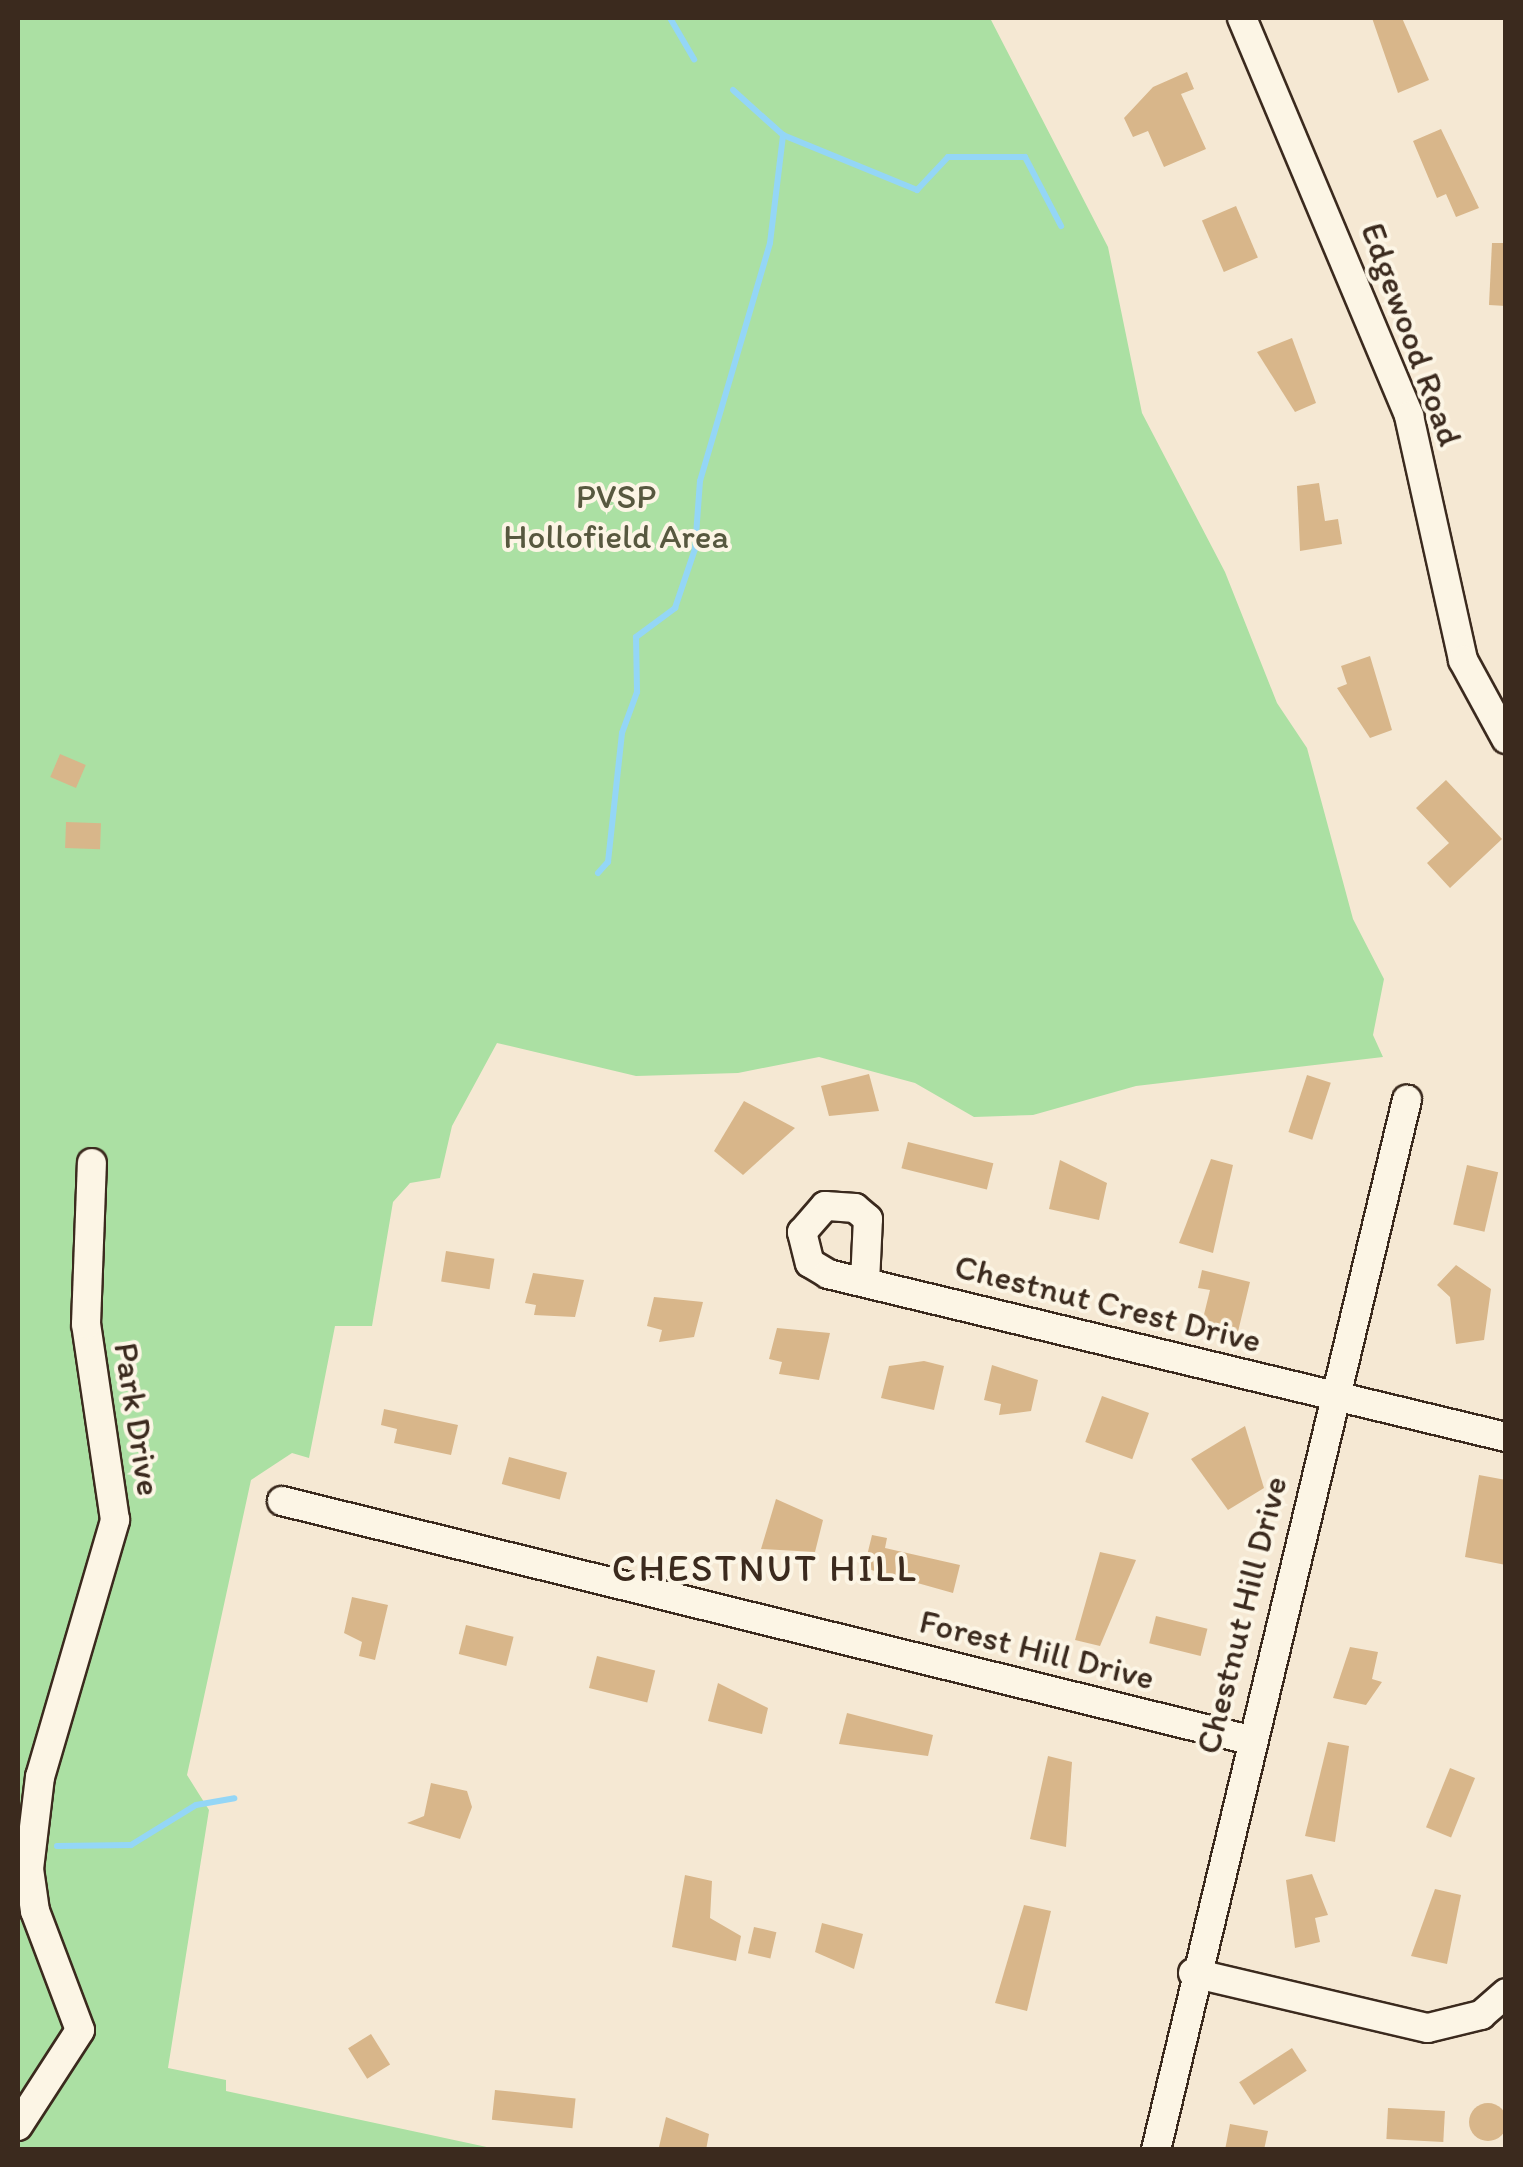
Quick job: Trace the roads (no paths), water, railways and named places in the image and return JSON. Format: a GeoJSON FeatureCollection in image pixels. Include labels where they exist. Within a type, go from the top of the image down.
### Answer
{"type":"FeatureCollection","features":[{"type":"Feature","properties":{"kind":"street","name":"Edgewood Road"},"geometry":{"type":"LineString","coordinates":[[1242,18],[1392,369],[1463,660],[1506,740]]}},
{"type":"Feature","properties":{"kind":"street","name":"Chestnut Hill Drive"},"geometry":{"type":"LineString","coordinates":[[1156,2150],[1192,1973],[1407,1100]]}},
{"type":"Feature","properties":{"kind":"street","name":"Park Drive"},"geometry":{"type":"LineString","coordinates":[[18,2126],[80,2030],[35,1911],[29,1868],[40,1777],[115,1520],[86,1324],[92,1163]]}},
{"type":"Feature","properties":{"kind":"street","name":"Chestnut Crest Drive"},"geometry":{"type":"LineString","coordinates":[[865,1282],[872,1229],[855,1208],[825,1206],[810,1216],[802,1232],[810,1263],[865,1282],[1506,1436]]}},
{"type":"Feature","properties":{"kind":"street","name":"Forest Hill Drive"},"geometry":{"type":"LineString","coordinates":[[282,1501],[1250,1740]]}},
{"type":"Feature","properties":{"kind":"street"},"geometry":{"type":"LineString","coordinates":[[1192,1973],[1428,2028],[1481,2015],[1506,1993]]}},
{"type":"Feature","properties":{"kind":"waterway"},"geometry":{"type":"LineString","coordinates":[[670,18],[694,59]]}},
{"type":"Feature","properties":{"kind":"waterway"},"geometry":{"type":"LineString","coordinates":[[733,90],[783,135],[917,190],[948,157],[1025,157],[1061,226]]}},
{"type":"Feature","properties":{"kind":"waterway"},"geometry":{"type":"LineString","coordinates":[[598,873],[608,862],[622,733],[637,692],[636,637],[675,608],[695,549],[700,481],[770,243],[783,135]]}},
{"type":"Feature","properties":{"kind":"waterway"},"geometry":{"type":"LineString","coordinates":[[57,1846],[131,1845],[196,1805],[234,1798]]}},
{"type":"Feature","properties":{"kind":"district","name":"CHESTNUT HILL"},"geometry":{"type":"Point","coordinates":[765,1569]}},
{"type":"Feature","properties":{"kind":"park label","name":"PVSP Hollofield Area"},"geometry":{"type":"Point","coordinates":[616,516]}}]}
